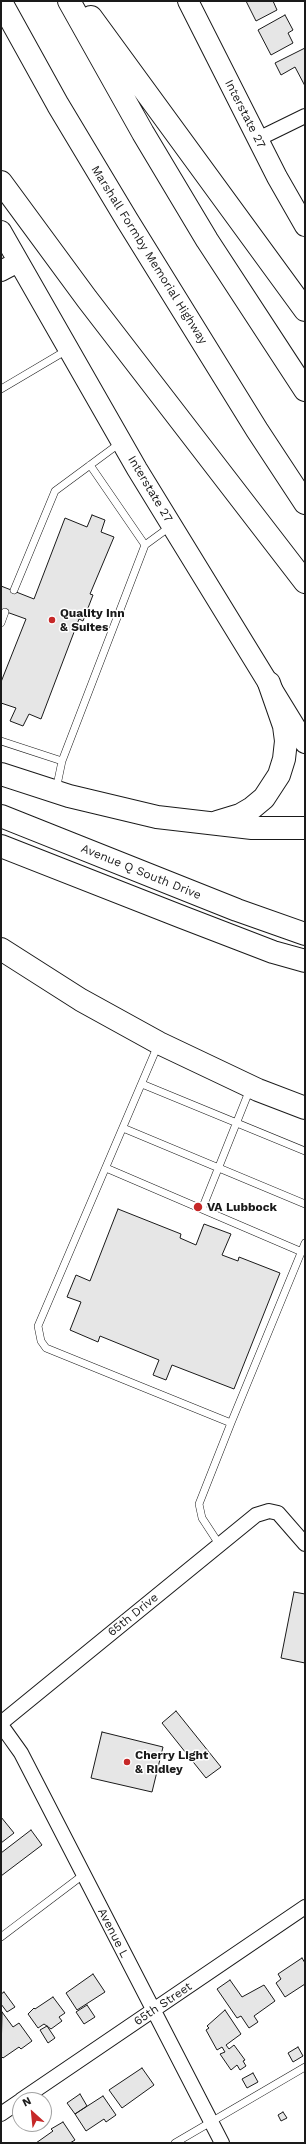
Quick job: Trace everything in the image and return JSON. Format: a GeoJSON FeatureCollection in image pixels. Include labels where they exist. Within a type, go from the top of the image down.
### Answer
{"type":"FeatureCollection","features":[{"type":"Feature","properties":{"kind":"highway"},"geometry":{"type":"LineString","coordinates":[[69,1],[143,133],[207,240],[305,390]]}},
{"type":"Feature","properties":{"kind":"highway"},"geometry":{"type":"LineString","coordinates":[[80,1],[305,310]]}},
{"type":"Feature","properties":{"kind":"highway","name":"Marshall Formby Memorial Highway"},"geometry":{"type":"LineString","coordinates":[[1,2],[47,85],[127,220],[257,430],[305,503]]}},
{"type":"Feature","properties":{"kind":"highway"},"geometry":{"type":"LineString","coordinates":[[1,182],[87,299],[305,582]]}},
{"type":"Feature","properties":{"kind":"highway"},"geometry":{"type":"LineString","coordinates":[[210,824],[228,820],[252,808],[264,798],[279,775],[284,759],[286,741],[284,726],[269,684]]}},
{"type":"Feature","properties":{"kind":"highway"},"geometry":{"type":"LineString","coordinates":[[1,774],[56,792],[114,808],[157,817],[252,828],[305,828]]}},
{"type":"Feature","properties":{"kind":"highway","name":"Avenue Q South Drive"},"geometry":{"type":"LineString","coordinates":[[1,816],[281,926],[305,934]]}},
{"type":"Feature","properties":{"kind":"highway"},"geometry":{"type":"LineString","coordinates":[[1,846],[273,952],[305,961]]}},
{"type":"Feature","properties":{"kind":"highway"},"geometry":{"type":"LineString","coordinates":[[1,950],[81,1000],[159,1043],[251,1087],[305,1108]]}},
{"type":"Feature","properties":{"kind":"main road","name":"Interstate 27"},"geometry":{"type":"LineString","coordinates":[[188,1],[258,139],[305,226]]}},
{"type":"Feature","properties":{"kind":"main road","name":"Interstate 27"},"geometry":{"type":"LineString","coordinates":[[1,231],[121,442],[305,743]]}},
{"type":"Feature","properties":{"kind":"main road"},"geometry":{"type":"LineString","coordinates":[[1,271],[18,262]]}},
{"type":"Feature","properties":{"kind":"street"},"geometry":{"type":"LineString","coordinates":[[258,139],[305,116]]}},
{"type":"Feature","properties":{"kind":"street","name":"65th Drive"},"geometry":{"type":"LineString","coordinates":[[1,1724],[256,1515],[269,1511],[278,1513],[305,1544]]}},
{"type":"Feature","properties":{"kind":"street","name":"Avenue L"},"geometry":{"type":"LineString","coordinates":[[1,1724],[21,1754],[222,2143]]}},
{"type":"Feature","properties":{"kind":"street","name":"65th Street"},"geometry":{"type":"LineString","coordinates":[[32,2092],[305,1907]]}},
{"type":"Feature","properties":{"kind":"street","name":"65th Street"},"geometry":{"type":"LineString","coordinates":[[1,2114],[12,2106]]}},
{"type":"Feature","properties":{"kind":"lane"},"geometry":{"type":"LineString","coordinates":[[1,389],[68,350]]}},
{"type":"Feature","properties":{"kind":"lane"},"geometry":{"type":"LineString","coordinates":[[14,590],[55,491],[121,442]]}},
{"type":"Feature","properties":{"kind":"lane"},"geometry":{"type":"LineString","coordinates":[[90,465],[145,545]]}},
{"type":"Feature","properties":{"kind":"lane"},"geometry":{"type":"LineString","coordinates":[[56,792],[62,761],[145,545],[172,525]]}},
{"type":"Feature","properties":{"kind":"lane"},"geometry":{"type":"LineString","coordinates":[[1,623],[5,612]]}},
{"type":"Feature","properties":{"kind":"lane"},"geometry":{"type":"LineString","coordinates":[[1,741],[62,761]]}},
{"type":"Feature","properties":{"kind":"lane"},"geometry":{"type":"LineString","coordinates":[[159,1043],[38,1326],[41,1341],[46,1348],[231,1423]]}},
{"type":"Feature","properties":{"kind":"lane"},"geometry":{"type":"LineString","coordinates":[[142,1084],[305,1151]]}},
{"type":"Feature","properties":{"kind":"lane"},"geometry":{"type":"LineString","coordinates":[[202,1209],[219,1170],[251,1087]]}},
{"type":"Feature","properties":{"kind":"lane"},"geometry":{"type":"LineString","coordinates":[[123,1128],[219,1170],[305,1204]]}},
{"type":"Feature","properties":{"kind":"lane"},"geometry":{"type":"LineString","coordinates":[[106,1168],[302,1252]]}},
{"type":"Feature","properties":{"kind":"lane"},"geometry":{"type":"LineString","coordinates":[[219,1544],[202,1518],[199,1504],[305,1244]]}},
{"type":"Feature","properties":{"kind":"lane"},"geometry":{"type":"LineString","coordinates":[[1,1937],[83,1875]]}},
{"type":"Feature","properties":{"kind":"lane"},"geometry":{"type":"LineString","coordinates":[[175,2143],[305,2067]]}},
{"type":"Feature","properties":{"kind":"building"},"geometry":{"type":"Polygon","coordinates":[[[246,1],[273,1],[277,10],[256,21],[246,1]]]}},
{"type":"Feature","properties":{"kind":"building"},"geometry":{"type":"Polygon","coordinates":[[[285,15],[293,30],[288,33],[293,43],[271,55],[258,30],[285,15]]]}},
{"type":"Feature","properties":{"kind":"building"},"geometry":{"type":"Polygon","coordinates":[[[305,48],[305,86],[295,67],[281,75],[275,63],[305,48]]]}},
{"type":"Feature","properties":{"kind":"building","name":"Quality Inn & Suites"},"geometry":{"type":"Polygon","coordinates":[[[92,515],[105,520],[101,532],[114,537],[90,594],[93,595],[83,621],[79,619],[41,719],[29,714],[23,726],[10,721],[16,708],[1,703],[1,682],[26,619],[1,610],[1,586],[34,599],[65,518],[87,527],[92,515]]]}},
{"type":"Feature","properties":{"kind":"building"},"geometry":{"type":"Polygon","coordinates":[[[118,1209],[181,1234],[180,1238],[196,1245],[204,1224],[231,1234],[222,1255],[238,1261],[239,1257],[280,1273],[234,1389],[172,1365],[166,1380],[153,1375],[159,1360],[100,1336],[98,1342],[70,1330],[81,1302],[67,1297],[76,1275],[90,1281],[118,1209]]]}},
{"type":"Feature","properties":{"kind":"building"},"geometry":{"type":"Polygon","coordinates":[[[294,1592],[305,1594],[305,1663],[281,1658],[294,1592]]]}},
{"type":"Feature","properties":{"kind":"building"},"geometry":{"type":"Polygon","coordinates":[[[176,1711],[221,1767],[206,1778],[162,1723],[176,1711]]]}},
{"type":"Feature","properties":{"kind":"building","name":"Cherry Light & Ridley"},"geometry":{"type":"Polygon","coordinates":[[[102,1732],[163,1747],[152,1792],[91,1778],[102,1732]]]}},
{"type":"Feature","properties":{"kind":"building"},"geometry":{"type":"Polygon","coordinates":[[[1,1817],[14,1833],[1,1843],[1,1817]]]}},
{"type":"Feature","properties":{"kind":"building"},"geometry":{"type":"Polygon","coordinates":[[[31,1830],[42,1845],[1,1876],[1,1853],[31,1830]]]}},
{"type":"Feature","properties":{"kind":"building"},"geometry":{"type":"Polygon","coordinates":[[[302,1958],[305,1963],[305,1984],[285,1997],[276,1983],[281,1979],[278,1974],[302,1958]]]}},
{"type":"Feature","properties":{"kind":"building"},"geometry":{"type":"Polygon","coordinates":[[[93,1974],[105,1992],[77,2010],[66,1993],[93,1974]]]}},
{"type":"Feature","properties":{"kind":"building"},"geometry":{"type":"Polygon","coordinates":[[[230,1980],[242,1997],[264,1985],[275,2001],[254,2016],[258,2022],[249,2028],[241,2016],[237,2018],[217,1989],[230,1980]]]}},
{"type":"Feature","properties":{"kind":"building"},"geometry":{"type":"Polygon","coordinates":[[[4,1992],[15,2007],[7,2012],[1,2004],[1,1994],[4,1992]]]}},
{"type":"Feature","properties":{"kind":"building"},"geometry":{"type":"Polygon","coordinates":[[[53,1997],[65,2013],[59,2017],[62,2021],[51,2029],[44,2024],[38,2028],[28,2014],[34,2008],[35,2009],[53,1997]]]}},
{"type":"Feature","properties":{"kind":"building"},"geometry":{"type":"Polygon","coordinates":[[[87,2005],[95,2017],[84,2024],[76,2012],[87,2005]]]}},
{"type":"Feature","properties":{"kind":"building"},"geometry":{"type":"Polygon","coordinates":[[[225,2010],[241,2034],[226,2045],[229,2049],[234,2045],[245,2060],[243,2061],[246,2066],[240,2070],[237,2065],[231,2070],[220,2054],[225,2052],[222,2047],[217,2050],[206,2030],[209,2028],[207,2026],[225,2010]]]}},
{"type":"Feature","properties":{"kind":"building"},"geometry":{"type":"Polygon","coordinates":[[[2,2012],[13,2027],[19,2023],[32,2041],[21,2049],[19,2047],[3,2058],[1,2056],[2,2012]]]}},
{"type":"Feature","properties":{"kind":"building"},"geometry":{"type":"Polygon","coordinates":[[[47,2026],[55,2038],[48,2043],[40,2030],[47,2026]]]}},
{"type":"Feature","properties":{"kind":"building"},"geometry":{"type":"Polygon","coordinates":[[[298,2047],[303,2056],[293,2062],[288,2053],[298,2047]]]}},
{"type":"Feature","properties":{"kind":"building"},"geometry":{"type":"Polygon","coordinates":[[[142,2068],[154,2085],[122,2108],[109,2090],[142,2068]]]}},
{"type":"Feature","properties":{"kind":"building"},"geometry":{"type":"Polygon","coordinates":[[[253,2073],[258,2082],[247,2088],[242,2079],[253,2073]]]}},
{"type":"Feature","properties":{"kind":"building"},"geometry":{"type":"Polygon","coordinates":[[[80,2094],[87,2106],[75,2114],[67,2103],[80,2094]]]}},
{"type":"Feature","properties":{"kind":"building"},"geometry":{"type":"Polygon","coordinates":[[[103,2096],[116,2115],[106,2122],[104,2119],[86,2131],[75,2114],[103,2096]]]}},
{"type":"Feature","properties":{"kind":"building"},"geometry":{"type":"Polygon","coordinates":[[[283,2112],[287,2118],[281,2121],[278,2115],[283,2112]]]}},
{"type":"Feature","properties":{"kind":"building"},"geometry":{"type":"Polygon","coordinates":[[[63,2122],[75,2140],[70,2143],[36,2143],[52,2132],[52,2128],[63,2122]]]}},
{"type":"Feature","properties":{"kind":"place","name":"Quality Inn & Suites"},"geometry":{"type":"Point","coordinates":[52,620]}},
{"type":"Feature","properties":{"kind":"place","name":"VA Lubbock"},"geometry":{"type":"Point","coordinates":[198,1207]}},
{"type":"Feature","properties":{"kind":"place","name":"Cherry Light & Ridley"},"geometry":{"type":"Point","coordinates":[127,1762]}}]}
